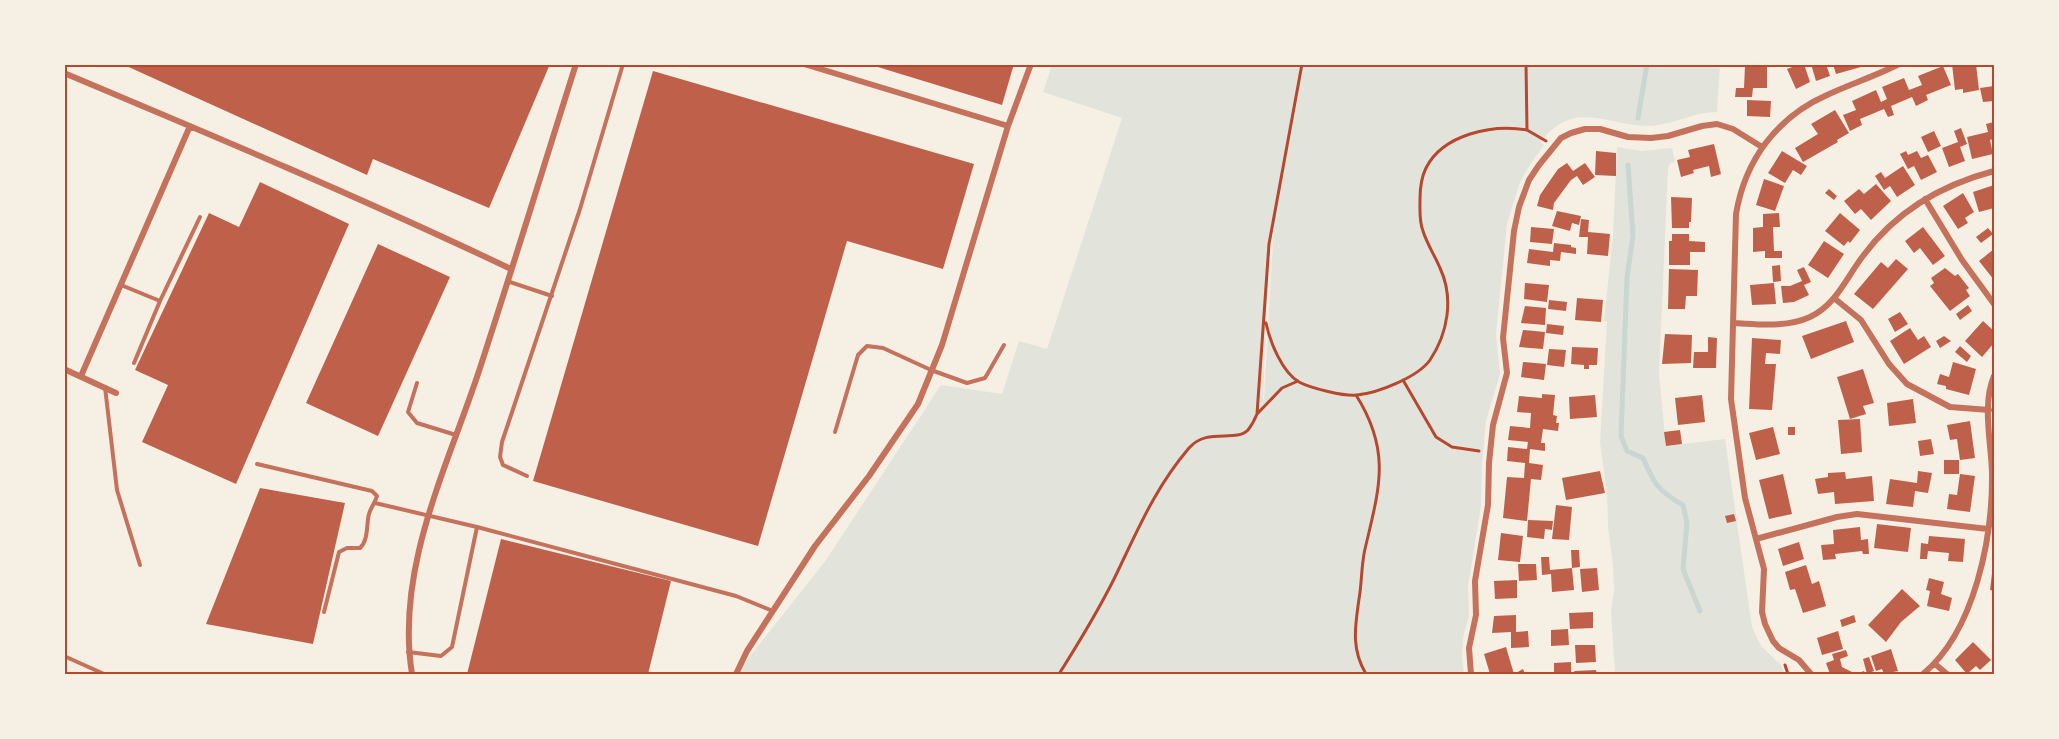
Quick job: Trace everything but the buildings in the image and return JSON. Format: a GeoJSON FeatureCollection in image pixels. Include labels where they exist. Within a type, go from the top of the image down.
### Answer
{"type":"FeatureCollection","features":[{"type":"Feature","properties":{"kind":"street"},"geometry":{"type":"LineString","coordinates":[[412,675],[408,652],[415,567],[429,516],[576,64]]}},
{"type":"Feature","properties":{"kind":"street"},"geometry":{"type":"LineString","coordinates":[[804,64],[1008,126]]}},
{"type":"Feature","properties":{"kind":"street"},"geometry":{"type":"LineString","coordinates":[[736,675],[747,651],[815,546],[869,476],[918,404],[942,345],[1008,126],[1031,64]]}},
{"type":"Feature","properties":{"kind":"street"},"geometry":{"type":"LineString","coordinates":[[1811,675],[1799,660],[1777,646],[1765,624],[1762,607],[1765,575],[1744,489],[1732,405],[1736,214],[1745,181],[1762,147],[1775,131],[1799,109],[1827,94],[1899,64]]}},
{"type":"Feature","properties":{"kind":"street"},"geometry":{"type":"LineString","coordinates":[[64,73],[190,126],[511,269]]}},
{"type":"Feature","properties":{"kind":"street"},"geometry":{"type":"LineString","coordinates":[[1471,675],[1469,648],[1476,615],[1475,581],[1488,505],[1490,453],[1495,411],[1507,373],[1503,332],[1516,215],[1529,180],[1553,147],[1565,135],[1585,129],[1600,129],[1628,137],[1651,138],[1712,124],[1728,127],[1762,147]]}},
{"type":"Feature","properties":{"kind":"street"},"geometry":{"type":"LineString","coordinates":[[81,376],[190,126]]}},
{"type":"Feature","properties":{"kind":"street"},"geometry":{"type":"LineString","coordinates":[[1733,323],[1774,325],[1794,323],[1816,314],[1834,298],[1877,238],[1901,216],[1925,199],[1958,182],[1995,171]]}},
{"type":"Feature","properties":{"kind":"street"},"geometry":{"type":"LineString","coordinates":[[1925,199],[1962,260],[1995,304]]}},
{"type":"Feature","properties":{"kind":"street"},"geometry":{"type":"LineString","coordinates":[[1834,298],[1861,320],[1889,364],[1907,384],[1950,407],[1989,410]]}},
{"type":"Feature","properties":{"kind":"street"},"geometry":{"type":"LineString","coordinates":[[64,369],[116,393]]}},
{"type":"Feature","properties":{"kind":"street"},"geometry":{"type":"LineString","coordinates":[[1923,675],[1935,664],[1959,630],[1982,561],[1992,488],[1989,410],[1990,390],[1995,376]]}},
{"type":"Feature","properties":{"kind":"street"},"geometry":{"type":"LineString","coordinates":[[1756,539],[1837,517],[1857,514],[1988,529]]}},
{"type":"Feature","properties":{"kind":"street"},"geometry":{"type":"LineString","coordinates":[[1935,664],[1947,675]]}},
{"type":"Feature","properties":{"kind":"lane"},"geometry":{"type":"LineString","coordinates":[[527,476],[503,465],[500,457],[502,442],[580,209],[623,64]]}},
{"type":"Feature","properties":{"kind":"lane"},"geometry":{"type":"LineString","coordinates":[[134,363],[160,301],[200,218]]}},
{"type":"Feature","properties":{"kind":"lane"},"geometry":{"type":"LineString","coordinates":[[507,281],[552,296]]}},
{"type":"Feature","properties":{"kind":"lane"},"geometry":{"type":"LineString","coordinates":[[121,285],[160,301]]}},
{"type":"Feature","properties":{"kind":"lane"},"geometry":{"type":"LineString","coordinates":[[835,432],[858,356],[867,346],[883,348],[931,370],[968,383],[985,378],[1004,345]]}},
{"type":"Feature","properties":{"kind":"lane"},"geometry":{"type":"LineString","coordinates":[[417,383],[408,412],[417,423],[457,435]]}},
{"type":"Feature","properties":{"kind":"lane"},"geometry":{"type":"LineString","coordinates":[[105,387],[117,490],[140,565]]}},
{"type":"Feature","properties":{"kind":"lane"},"geometry":{"type":"LineString","coordinates":[[257,464],[372,491],[376,496],[369,513],[365,544],[360,548],[347,548],[339,552],[324,612]]}},
{"type":"Feature","properties":{"kind":"lane"},"geometry":{"type":"LineString","coordinates":[[375,503],[477,526],[736,596],[773,611]]}},
{"type":"Feature","properties":{"kind":"lane"},"geometry":{"type":"LineString","coordinates":[[408,652],[441,656],[452,646],[477,526]]}},
{"type":"Feature","properties":{"kind":"lane"},"geometry":{"type":"LineString","coordinates":[[64,656],[104,675]]}},
{"type":"Feature","properties":{"kind":"path"},"geometry":{"type":"LineString","coordinates":[[1257,414],[1269,244],[1302,64]]}},
{"type":"Feature","properties":{"kind":"path"},"geometry":{"type":"LineString","coordinates":[[1526,64],[1527,130]]}},
{"type":"Feature","properties":{"kind":"path"},"geometry":{"type":"LineString","coordinates":[[1265,316],[1274,350],[1298,381],[1326,390],[1356,395],[1403,380],[1421,369],[1430,359],[1443,332],[1448,309],[1446,284],[1421,224],[1420,190],[1425,170],[1439,152],[1462,137],[1491,130],[1527,130],[1536,133],[1553,147]]}},
{"type":"Feature","properties":{"kind":"path"},"geometry":{"type":"LineString","coordinates":[[1403,380],[1436,436],[1452,447],[1490,453]]}},
{"type":"Feature","properties":{"kind":"path"},"geometry":{"type":"LineString","coordinates":[[1059,675],[1112,582],[1154,495],[1173,467],[1198,441],[1209,436],[1235,435],[1246,431],[1257,414],[1282,388],[1298,381]]}},
{"type":"Feature","properties":{"kind":"path"},"geometry":{"type":"LineString","coordinates":[[1356,395],[1372,424],[1380,462],[1375,509],[1364,551],[1354,631],[1357,654],[1366,675]]}},
{"type":"Feature","properties":{"kind":"shaded area"},"geometry":{"type":"Polygon","coordinates":[[[1052,65],[1720,65],[1717,112],[1658,125],[1642,126],[1597,118],[1582,117],[1568,120],[1554,128],[1541,142],[1544,145],[1520,182],[1507,224],[1496,334],[1500,374],[1486,421],[1481,506],[1468,587],[1469,616],[1463,637],[1464,674],[736,674],[826,560],[941,385],[1002,394],[1019,341],[1047,349],[1122,118],[1043,92],[1052,65]],[[1274,224],[1269,244],[1264,399],[1274,224]]]}},
{"type":"Feature","properties":{"kind":"shaded area"},"geometry":{"type":"Polygon","coordinates":[[[1617,147],[1641,151],[1672,148],[1675,162],[1670,163],[1668,168],[1659,374],[1666,446],[1725,439],[1752,627],[1761,646],[1781,665],[1785,674],[1615,674],[1611,611],[1614,590],[1613,566],[1608,527],[1607,492],[1600,443],[1607,322],[1604,321],[1613,235],[1617,147]]]}},
{"type":"Feature","properties":{"kind":"waterway"},"geometry":{"type":"LineString","coordinates":[[1638,118],[1647,64]]}},
{"type":"Feature","properties":{"kind":"waterway"},"geometry":{"type":"LineString","coordinates":[[1628,165],[1633,236],[1627,277],[1621,436],[1627,451],[1643,458],[1658,486],[1683,505],[1687,523],[1683,569],[1700,611]]}}]}
